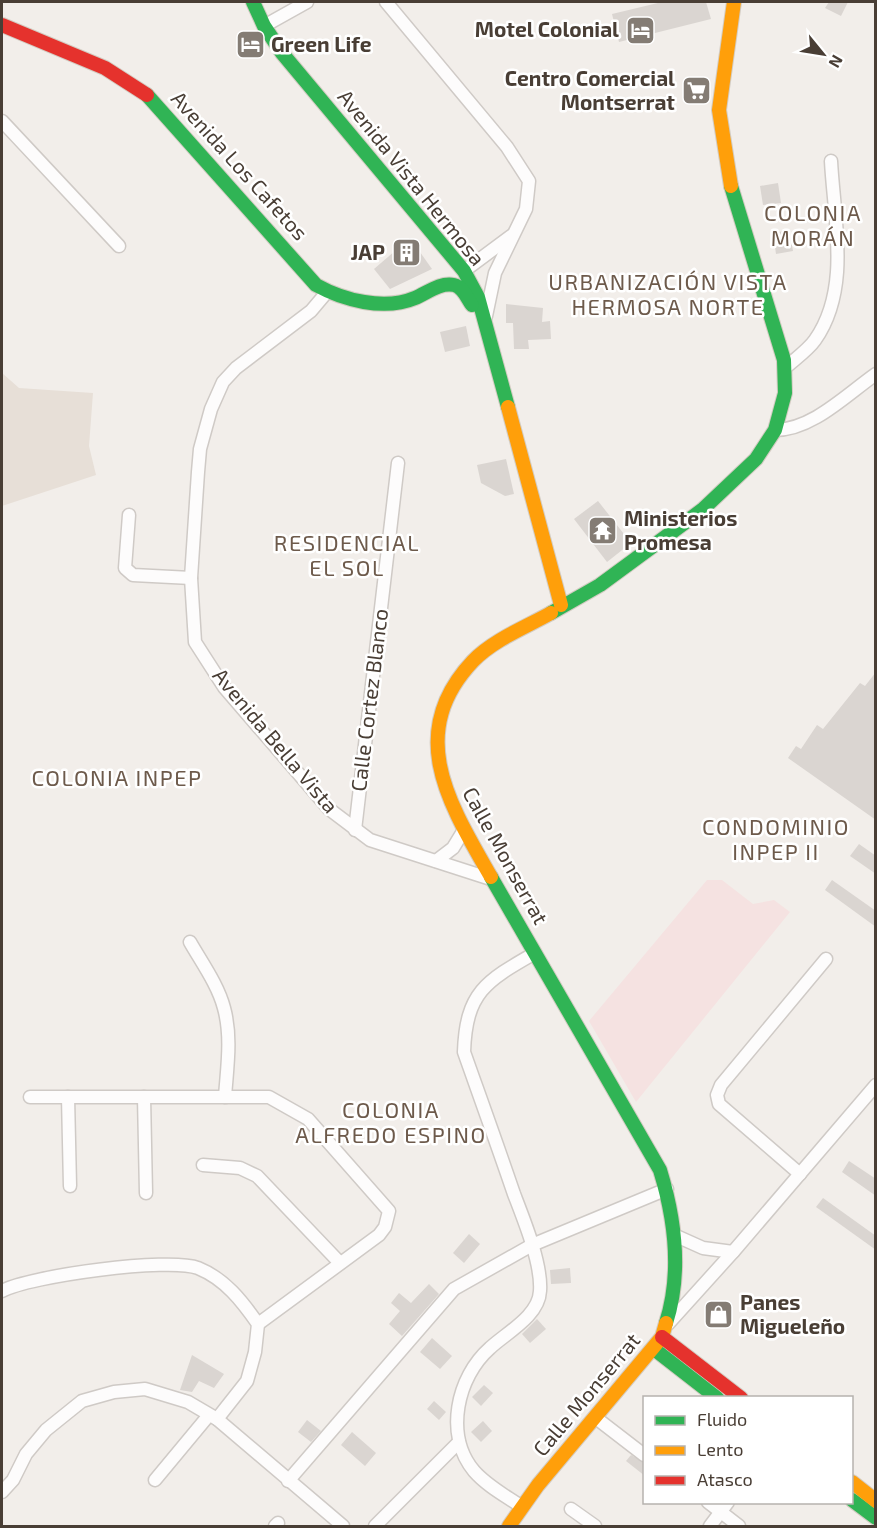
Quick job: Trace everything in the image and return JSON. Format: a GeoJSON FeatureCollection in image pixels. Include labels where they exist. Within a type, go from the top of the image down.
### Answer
{"type":"FeatureCollection","features":[{"type":"Feature","properties":{"kind":"street","name":"Avenida Vista Hermosa"},"geometry":{"type":"LineString","coordinates":[[253,2],[264,26],[282,53],[464,271],[478,297],[561,605]]}},
{"type":"Feature","properties":{"kind":"street"},"geometry":{"type":"LineString","coordinates":[[264,26],[307,2]]}},
{"type":"Feature","properties":{"kind":"street"},"geometry":{"type":"LineString","coordinates":[[386,2],[507,147],[529,181],[526,209],[495,273],[484,326]]}},
{"type":"Feature","properties":{"kind":"street","name":"Calle Monserrat"},"geometry":{"type":"LineString","coordinates":[[509,1527],[522,1507],[661,1337],[673,1283],[674,1235],[667,1189],[660,1170],[491,879],[443,786],[437,757],[440,717],[448,694],[463,672],[486,650],[561,605],[600,585],[715,500],[756,459],[775,430],[784,403],[785,368],[727,174],[719,110],[734,2]]}},
{"type":"Feature","properties":{"kind":"street","name":"Avenida Los Cafetos"},"geometry":{"type":"LineString","coordinates":[[2,25],[105,68],[147,95],[316,285],[327,292],[352,299],[393,302],[410,300],[446,285]]}},
{"type":"Feature","properties":{"kind":"street"},"geometry":{"type":"LineString","coordinates":[[2,122],[119,246]]}},
{"type":"Feature","properties":{"kind":"street"},"geometry":{"type":"LineString","coordinates":[[785,368],[818,336],[832,306],[838,282],[831,161]]}},
{"type":"Feature","properties":{"kind":"street"},"geometry":{"type":"LineString","coordinates":[[432,233],[451,268],[446,285],[462,289],[484,326]]}},
{"type":"Feature","properties":{"kind":"street"},"geometry":{"type":"LineString","coordinates":[[464,271],[515,233]]}},
{"type":"Feature","properties":{"kind":"street","name":"Avenida Bella Vista"},"geometry":{"type":"LineString","coordinates":[[327,292],[311,310],[236,368],[217,394],[200,449],[191,578],[195,642],[224,687],[329,809],[355,830],[370,840],[491,879]]}},
{"type":"Feature","properties":{"kind":"street"},"geometry":{"type":"LineString","coordinates":[[775,430],[788,430],[804,424],[876,374]]}},
{"type":"Feature","properties":{"kind":"street","name":"Calle Cortez Blanco"},"geometry":{"type":"LineString","coordinates":[[355,830],[398,463]]}},
{"type":"Feature","properties":{"kind":"street"},"geometry":{"type":"LineString","coordinates":[[129,515],[125,568],[128,572],[133,575],[191,578]]}},
{"type":"Feature","properties":{"kind":"street"},"geometry":{"type":"LineString","coordinates":[[436,861],[453,848],[464,830]]}},
{"type":"Feature","properties":{"kind":"street"},"geometry":{"type":"LineString","coordinates":[[190,942],[215,988],[226,1015],[228,1049],[225,1097]]}},
{"type":"Feature","properties":{"kind":"street"},"geometry":{"type":"LineString","coordinates":[[522,1507],[480,1477],[470,1465],[459,1442],[456,1425],[466,1380],[478,1359],[536,1305],[540,1291],[532,1245],[464,1052],[465,1022],[472,1005],[500,974],[535,953]]}},
{"type":"Feature","properties":{"kind":"street"},"geometry":{"type":"LineString","coordinates":[[800,1174],[719,1104],[717,1098],[721,1085],[826,959]]}},
{"type":"Feature","properties":{"kind":"street"},"geometry":{"type":"LineString","coordinates":[[661,1337],[876,1085]]}},
{"type":"Feature","properties":{"kind":"street"},"geometry":{"type":"LineString","coordinates":[[30,1097],[269,1097],[308,1119],[389,1211],[385,1227],[379,1235],[258,1324]]}},
{"type":"Feature","properties":{"kind":"street"},"geometry":{"type":"LineString","coordinates":[[68,1097],[70,1186]]}},
{"type":"Feature","properties":{"kind":"street"},"geometry":{"type":"LineString","coordinates":[[144,1097],[146,1193]]}},
{"type":"Feature","properties":{"kind":"street"},"geometry":{"type":"LineString","coordinates":[[203,1165],[240,1168],[257,1176],[340,1263]]}},
{"type":"Feature","properties":{"kind":"street"},"geometry":{"type":"LineString","coordinates":[[288,1481],[454,1289],[532,1245],[667,1189]]}},
{"type":"Feature","properties":{"kind":"street"},"geometry":{"type":"LineString","coordinates":[[674,1235],[703,1248],[733,1252]]}},
{"type":"Feature","properties":{"kind":"street"},"geometry":{"type":"LineString","coordinates":[[2,1291],[29,1282],[121,1266],[196,1267],[237,1295],[258,1324],[255,1352],[247,1381],[155,1480]]}},
{"type":"Feature","properties":{"kind":"street"},"geometry":{"type":"LineString","coordinates":[[661,1337],[715,1396]]}},
{"type":"Feature","properties":{"kind":"street"},"geometry":{"type":"LineString","coordinates":[[661,1337],[738,1396]]}},
{"type":"Feature","properties":{"kind":"street"},"geometry":{"type":"LineString","coordinates":[[2,1492],[13,1480],[27,1455],[46,1430],[82,1401],[114,1392],[146,1389],[188,1402],[213,1417],[343,1527]]}},
{"type":"Feature","properties":{"kind":"street"},"geometry":{"type":"LineString","coordinates":[[596,1418],[643,1453]]}},
{"type":"Feature","properties":{"kind":"street"},"geometry":{"type":"LineString","coordinates":[[375,1527],[459,1442]]}},
{"type":"Feature","properties":{"kind":"street"},"geometry":{"type":"LineString","coordinates":[[853,1483],[876,1501]]}},
{"type":"Feature","properties":{"kind":"street"},"geometry":{"type":"LineString","coordinates":[[853,1501],[876,1518]]}},
{"type":"Feature","properties":{"kind":"street"},"geometry":{"type":"LineString","coordinates":[[710,1527],[724,1507],[740,1527]]}},
{"type":"Feature","properties":{"kind":"street"},"geometry":{"type":"LineString","coordinates":[[571,1509],[595,1527]]}},
{"type":"Feature","properties":{"kind":"shaded area"},"geometry":{"type":"Polygon","coordinates":[[[2,373],[19,388],[93,393],[89,446],[96,475],[2,506],[2,373]]]}},
{"type":"Feature","properties":{"kind":"shaded area"},"geometry":{"type":"Polygon","coordinates":[[[707,880],[722,880],[753,904],[774,900],[790,912],[636,1102],[589,1021],[707,880]]]}},
{"type":"Feature","properties":{"kind":"building","name":"Motel Colonial"},"geometry":{"type":"Polygon","coordinates":[[[662,2],[706,2],[711,19],[619,42],[612,14],[662,2]]]}},
{"type":"Feature","properties":{"kind":"building"},"geometry":{"type":"Polygon","coordinates":[[[829,2],[848,2],[841,16],[825,8],[829,2]]]}},
{"type":"Feature","properties":{"kind":"building"},"geometry":{"type":"Polygon","coordinates":[[[778,183],[781,203],[763,205],[760,186],[778,183]]]}},
{"type":"Feature","properties":{"kind":"building"},"geometry":{"type":"Polygon","coordinates":[[[789,230],[793,251],[776,254],[773,233],[789,230]]]}},
{"type":"Feature","properties":{"kind":"building","name":"JAP"},"geometry":{"type":"Polygon","coordinates":[[[410,238],[432,269],[390,289],[374,269],[410,238]]]}},
{"type":"Feature","properties":{"kind":"building"},"geometry":{"type":"Polygon","coordinates":[[[506,304],[543,308],[542,322],[550,321],[551,339],[528,340],[529,349],[514,349],[513,323],[506,323],[506,304]]]}},
{"type":"Feature","properties":{"kind":"building"},"geometry":{"type":"Polygon","coordinates":[[[466,326],[470,346],[445,352],[440,332],[466,326]]]}},
{"type":"Feature","properties":{"kind":"building"},"geometry":{"type":"Polygon","coordinates":[[[506,459],[514,494],[505,496],[481,483],[477,465],[506,459]]]}},
{"type":"Feature","properties":{"kind":"building","name":"Ministerios Promesa"},"geometry":{"type":"Polygon","coordinates":[[[598,501],[631,543],[607,562],[574,519],[598,501]]]}},
{"type":"Feature","properties":{"kind":"building"},"geometry":{"type":"Polygon","coordinates":[[[876,672],[876,820],[788,758],[796,746],[801,749],[817,725],[823,729],[860,683],[865,686],[876,672]]]}},
{"type":"Feature","properties":{"kind":"building"},"geometry":{"type":"Polygon","coordinates":[[[859,844],[876,856],[876,874],[850,856],[859,844]]]}},
{"type":"Feature","properties":{"kind":"building"},"geometry":{"type":"Polygon","coordinates":[[[832,880],[876,911],[876,927],[825,890],[832,880]]]}},
{"type":"Feature","properties":{"kind":"building"},"geometry":{"type":"Polygon","coordinates":[[[849,1161],[876,1179],[876,1196],[842,1172],[849,1161]]]}},
{"type":"Feature","properties":{"kind":"building"},"geometry":{"type":"Polygon","coordinates":[[[823,1198],[876,1236],[876,1250],[816,1207],[823,1198]]]}},
{"type":"Feature","properties":{"kind":"building"},"geometry":{"type":"Polygon","coordinates":[[[469,1234],[480,1244],[464,1263],[453,1253],[469,1234]]]}},
{"type":"Feature","properties":{"kind":"building"},"geometry":{"type":"Polygon","coordinates":[[[570,1268],[571,1283],[551,1284],[550,1270],[570,1268]]]}},
{"type":"Feature","properties":{"kind":"building"},"geometry":{"type":"Polygon","coordinates":[[[429,1284],[439,1294],[402,1336],[389,1324],[400,1311],[391,1303],[399,1293],[411,1303],[429,1284]]]}},
{"type":"Feature","properties":{"kind":"building"},"geometry":{"type":"Polygon","coordinates":[[[537,1319],[546,1329],[530,1343],[522,1334],[537,1319]]]}},
{"type":"Feature","properties":{"kind":"building"},"geometry":{"type":"Polygon","coordinates":[[[432,1338],[452,1356],[440,1369],[420,1352],[432,1338]]]}},
{"type":"Feature","properties":{"kind":"building"},"geometry":{"type":"Polygon","coordinates":[[[192,1355],[224,1374],[214,1388],[199,1381],[192,1392],[180,1390],[192,1355]]]}},
{"type":"Feature","properties":{"kind":"building"},"geometry":{"type":"Polygon","coordinates":[[[484,1385],[493,1393],[481,1406],[472,1397],[484,1385]]]}},
{"type":"Feature","properties":{"kind":"building"},"geometry":{"type":"Polygon","coordinates":[[[434,1401],[446,1412],[439,1420],[427,1409],[434,1401]]]}},
{"type":"Feature","properties":{"kind":"building"},"geometry":{"type":"Polygon","coordinates":[[[307,1420],[321,1431],[311,1442],[298,1432],[307,1420]]]}},
{"type":"Feature","properties":{"kind":"building"},"geometry":{"type":"Polygon","coordinates":[[[483,1421],[492,1431],[481,1442],[471,1432],[483,1421]]]}},
{"type":"Feature","properties":{"kind":"building"},"geometry":{"type":"Polygon","coordinates":[[[352,1432],[376,1453],[365,1466],[341,1445],[352,1432]]]}},
{"type":"Feature","properties":{"kind":"building"},"geometry":{"type":"Polygon","coordinates":[[[631,1455],[643,1462],[643,1474],[626,1461],[631,1455]]]}},
{"type":"Feature","properties":{"kind":"traffic: fast"},"geometry":{"type":"LineString","coordinates":[[253,2],[264,26],[282,53],[464,271],[478,297],[508,407]]}},
{"type":"Feature","properties":{"kind":"traffic: fast"},"geometry":{"type":"LineString","coordinates":[[147,95],[316,285],[351,299],[390,304],[415,298],[439,286],[449,284],[462,290],[472,305]]}},
{"type":"Feature","properties":{"kind":"traffic: fast"},"geometry":{"type":"LineString","coordinates":[[551,613],[600,585],[702,510],[756,459],[775,430],[785,393],[784,360],[731,186]]}},
{"type":"Feature","properties":{"kind":"traffic: fast"},"geometry":{"type":"LineString","coordinates":[[491,877],[660,1170],[670,1208],[675,1246],[674,1285],[666,1323]]}},
{"type":"Feature","properties":{"kind":"traffic: fast"},"geometry":{"type":"LineString","coordinates":[[654,1349],[714,1396]]}},
{"type":"Feature","properties":{"kind":"traffic: fast"},"geometry":{"type":"LineString","coordinates":[[853,1501],[876,1518]]}},
{"type":"Feature","properties":{"kind":"traffic: slow"},"geometry":{"type":"LineString","coordinates":[[731,186],[719,110],[734,2]]}},
{"type":"Feature","properties":{"kind":"traffic: slow"},"geometry":{"type":"LineString","coordinates":[[508,407],[561,605]]}},
{"type":"Feature","properties":{"kind":"traffic: slow"},"geometry":{"type":"LineString","coordinates":[[491,877],[449,796],[441,769],[438,742],[441,715],[452,688],[481,653],[500,640],[551,613]]}},
{"type":"Feature","properties":{"kind":"traffic: slow"},"geometry":{"type":"LineString","coordinates":[[509,1526],[538,1485],[662,1337],[666,1323]]}},
{"type":"Feature","properties":{"kind":"traffic: slow"},"geometry":{"type":"LineString","coordinates":[[853,1483],[876,1501]]}},
{"type":"Feature","properties":{"kind":"traffic: jam"},"geometry":{"type":"LineString","coordinates":[[2,25],[105,68],[147,95]]}},
{"type":"Feature","properties":{"kind":"traffic: jam"},"geometry":{"type":"LineString","coordinates":[[662,1337],[738,1396]]}},
{"type":"Feature","properties":{"kind":"place","name":"Motel Colonial"},"geometry":{"type":"Point","coordinates":[640,30]}},
{"type":"Feature","properties":{"kind":"place","name":"Green Life"},"geometry":{"type":"Point","coordinates":[250,45]}},
{"type":"Feature","properties":{"kind":"place","name":"Centro Comercial Montserrat"},"geometry":{"type":"Point","coordinates":[696,91]}},
{"type":"Feature","properties":{"kind":"place","name":"JAP"},"geometry":{"type":"Point","coordinates":[406,253]}},
{"type":"Feature","properties":{"kind":"place","name":"Ministerios Promesa"},"geometry":{"type":"Point","coordinates":[603,531]}},
{"type":"Feature","properties":{"kind":"place","name":"Panes Migueleño"},"geometry":{"type":"Point","coordinates":[719,1315]}},
{"type":"Feature","properties":{"kind":"district","name":"COLONIA MORÁN"},"geometry":{"type":"Point","coordinates":[813,226]}},
{"type":"Feature","properties":{"kind":"district","name":"URBANIZACIÓN VISTA HERMOSA NORTE"},"geometry":{"type":"Point","coordinates":[668,294]}},
{"type":"Feature","properties":{"kind":"district","name":"RESIDENCIAL EL SOL"},"geometry":{"type":"Point","coordinates":[347,556]}},
{"type":"Feature","properties":{"kind":"district","name":"COLONIA INPEP"},"geometry":{"type":"Point","coordinates":[117,778]}},
{"type":"Feature","properties":{"kind":"district","name":"CONDOMINIO INPEP II"},"geometry":{"type":"Point","coordinates":[776,840]}},
{"type":"Feature","properties":{"kind":"district","name":"COLONIA ALFREDO ESPINO"},"geometry":{"type":"Point","coordinates":[391,1122]}}]}
